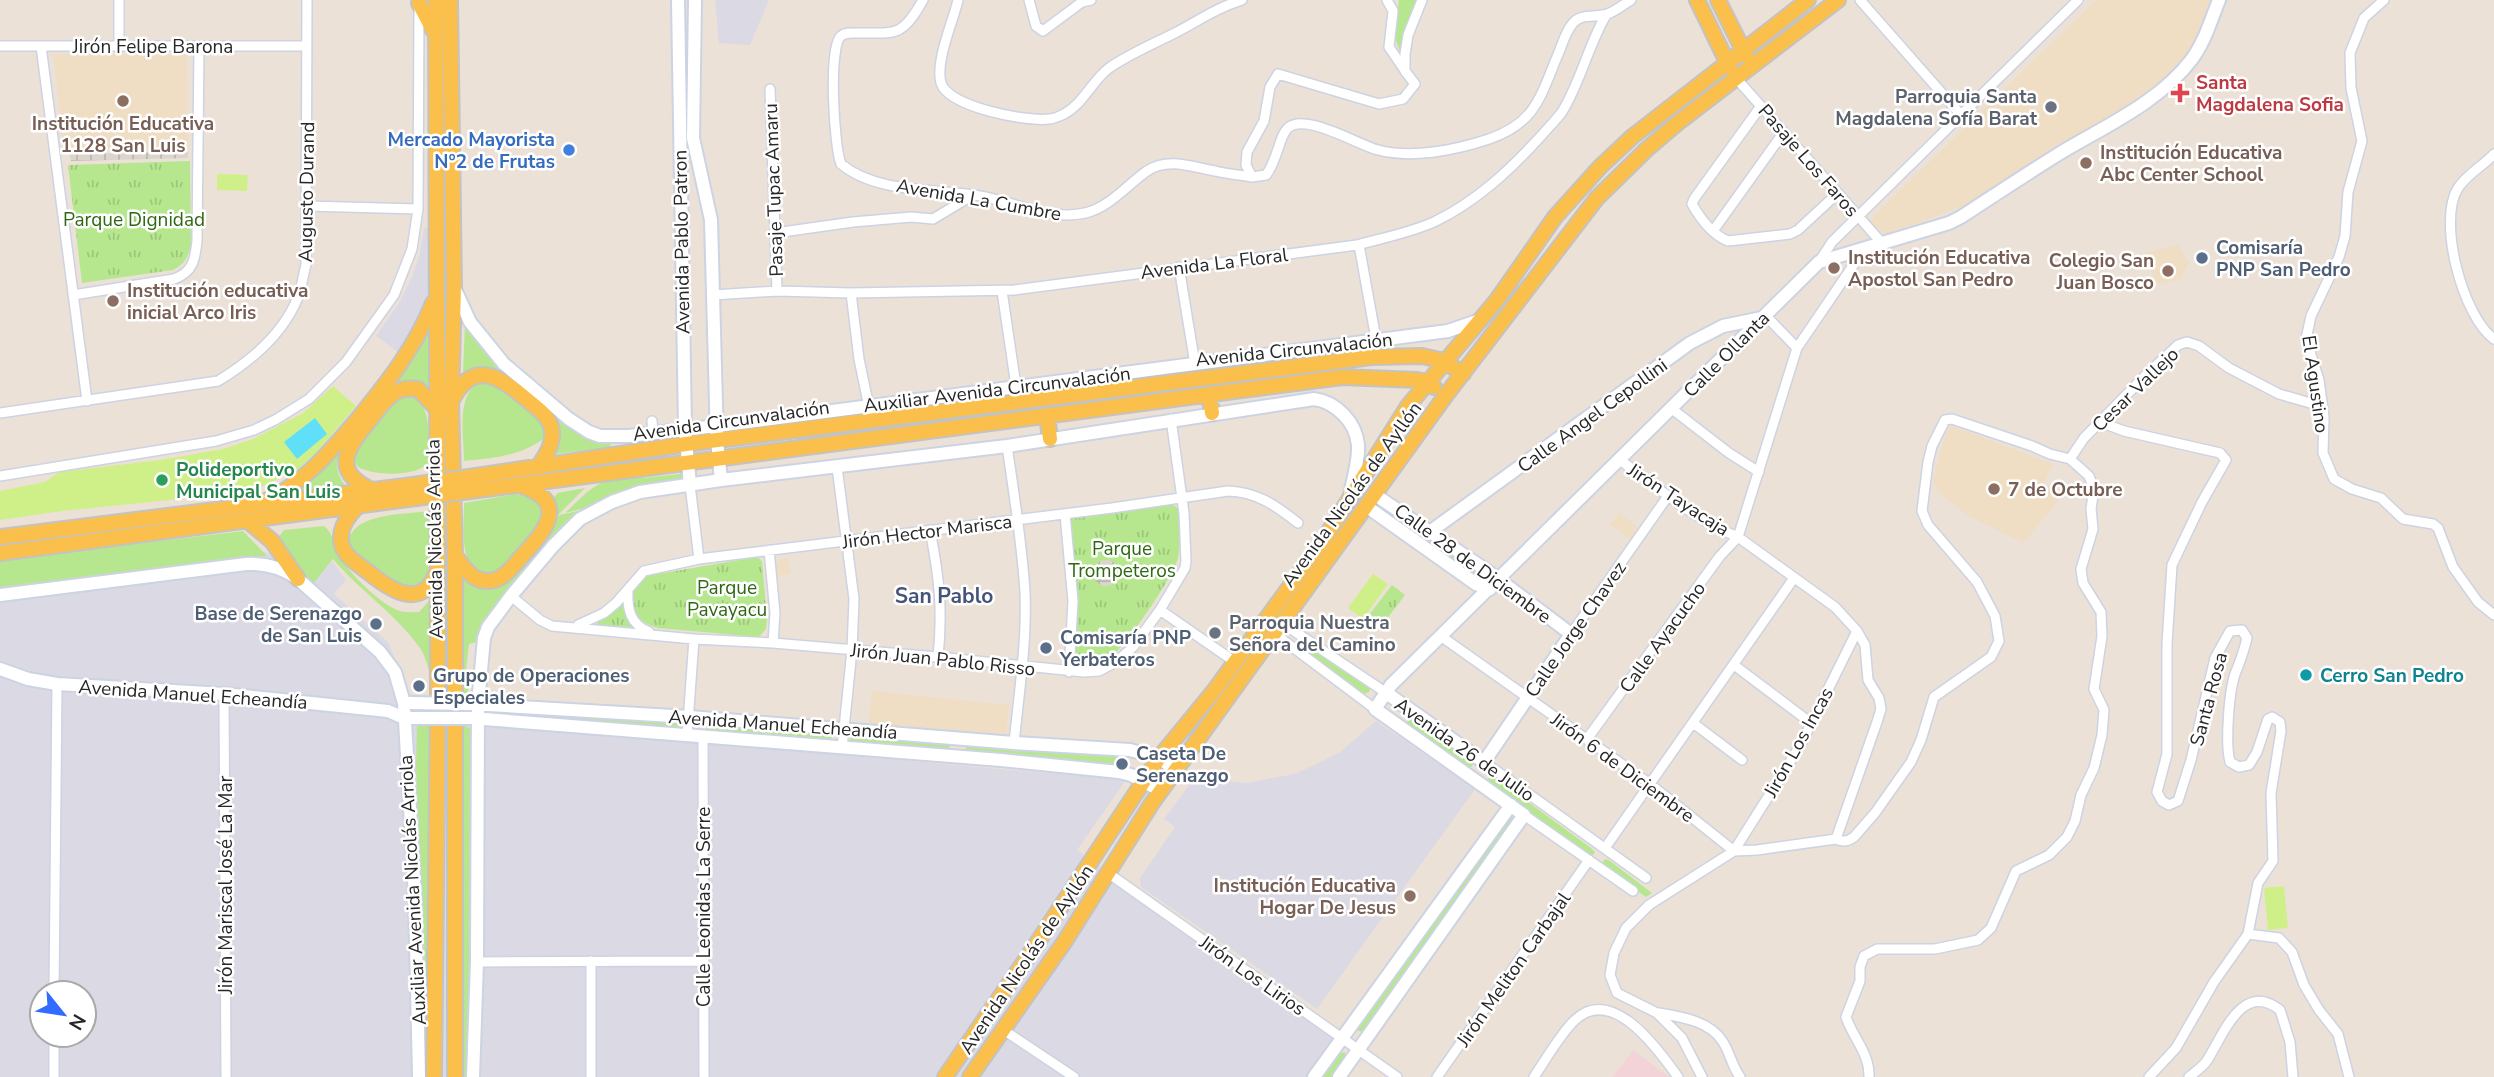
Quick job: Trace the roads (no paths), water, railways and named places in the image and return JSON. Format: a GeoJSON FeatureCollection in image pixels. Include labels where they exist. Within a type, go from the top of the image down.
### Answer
{"type":"FeatureCollection","features":[{"type":"Feature","properties":{"kind":"main road","name":"Avenida Nicolás Arriola"},"geometry":{"type":"LineString","coordinates":[[434,1077],[436,0]]}},
{"type":"Feature","properties":{"kind":"main road","name":"Avenida Nicolás Arriola"},"geometry":{"type":"LineString","coordinates":[[450,0],[454,287],[452,401],[455,555],[455,1077]]}},
{"type":"Feature","properties":{"kind":"main road"},"geometry":{"type":"LineString","coordinates":[[1698,0],[1736,78]]}},
{"type":"Feature","properties":{"kind":"main road"},"geometry":{"type":"LineString","coordinates":[[1718,0],[1751,66]]}},
{"type":"Feature","properties":{"kind":"main road","name":"Avenida Nicolás de Ayllón"},"geometry":{"type":"LineString","coordinates":[[945,1077],[1029,955],[1158,758],[1235,662],[1323,541],[1408,407],[1520,271],[1555,217],[1600,167],[1632,137],[1808,0]]}},
{"type":"Feature","properties":{"kind":"main road","name":"Avenida Nicolás de Ayllón"},"geometry":{"type":"LineString","coordinates":[[970,1077],[1065,941],[1161,791],[1446,395],[1597,198],[1647,149],[1838,0]]}},
{"type":"Feature","properties":{"kind":"main road"},"geometry":{"type":"LineString","coordinates":[[419,1],[435,33]]}},
{"type":"Feature","properties":{"kind":"main road"},"geometry":{"type":"LineString","coordinates":[[255,506],[276,497],[302,478],[342,438],[402,362],[436,295]]}},
{"type":"Feature","properties":{"kind":"main road","name":"Avenida Circunvalación"},"geometry":{"type":"LineString","coordinates":[[0,552],[358,506],[415,492],[477,483],[538,467],[686,444],[717,433],[872,421],[1371,357],[1422,356],[1444,361],[1463,374]]}},
{"type":"Feature","properties":{"kind":"main road"},"geometry":{"type":"LineString","coordinates":[[452,401],[461,387],[476,376],[491,376],[510,385],[542,413],[551,426],[551,443],[538,467]]}},
{"type":"Feature","properties":{"kind":"main road","name":"Avenida Circunvalación"},"geometry":{"type":"LineString","coordinates":[[477,483],[520,485],[1342,377],[1364,376],[1428,382]]}},
{"type":"Feature","properties":{"kind":"main road"},"geometry":{"type":"LineString","coordinates":[[1428,382],[1446,395]]}},
{"type":"Feature","properties":{"kind":"main road"},"geometry":{"type":"LineString","coordinates":[[372,490],[355,481],[347,470],[347,455],[355,439],[390,397],[401,389],[418,389],[437,409]]}},
{"type":"Feature","properties":{"kind":"main road"},"geometry":{"type":"LineString","coordinates":[[1209,394],[1212,413]]}},
{"type":"Feature","properties":{"kind":"main road"},"geometry":{"type":"LineString","coordinates":[[1047,415],[1050,439]]}},
{"type":"Feature","properties":{"kind":"main road"},"geometry":{"type":"LineString","coordinates":[[455,555],[471,575],[479,580],[491,581],[504,575],[541,536],[550,520],[549,508],[534,491],[520,485]]}},
{"type":"Feature","properties":{"kind":"main road","name":"Avenida Circunvalación"},"geometry":{"type":"LineString","coordinates":[[0,537],[372,490],[415,492]]}},
{"type":"Feature","properties":{"kind":"main road"},"geometry":{"type":"LineString","coordinates":[[358,506],[348,516],[341,535],[342,546],[352,560],[389,588],[406,594],[427,587],[437,571]]}},
{"type":"Feature","properties":{"kind":"main road"},"geometry":{"type":"LineString","coordinates":[[248,521],[272,541],[298,579]]}},
{"type":"Feature","properties":{"kind":"street"},"geometry":{"type":"LineString","coordinates":[[119,0],[119,46]]}},
{"type":"Feature","properties":{"kind":"street","name":"Augusto Durand"},"geometry":{"type":"LineString","coordinates":[[0,413],[218,381],[243,366],[283,324],[298,298],[306,265],[307,0]]}},
{"type":"Feature","properties":{"kind":"street","name":"Avenida Pablo Patron"},"geometry":{"type":"LineString","coordinates":[[678,0],[685,429],[690,485]]}},
{"type":"Feature","properties":{"kind":"street","name":"Avenida Pablo Patron"},"geometry":{"type":"LineString","coordinates":[[695,0],[693,138],[711,220],[717,433],[721,480]]}},
{"type":"Feature","properties":{"kind":"street","name":"Avenida La Cumbre"},"geometry":{"type":"LineString","coordinates":[[923,0],[909,23],[901,30],[884,35],[846,33],[840,36],[836,44],[836,143],[841,164],[855,174],[878,182],[943,193],[974,195],[1050,213],[1072,215],[1088,213],[1149,170],[1168,163],[1252,177]]}},
{"type":"Feature","properties":{"kind":"street"},"geometry":{"type":"LineString","coordinates":[[958,0],[941,61],[940,83],[945,90],[952,97],[981,108],[1017,117],[1050,120],[1079,103],[1107,69],[1201,16],[1242,0]]}},
{"type":"Feature","properties":{"kind":"street"},"geometry":{"type":"LineString","coordinates":[[1029,0],[1035,26],[1042,31],[1082,2],[1091,0]]}},
{"type":"Feature","properties":{"kind":"street"},"geometry":{"type":"LineString","coordinates":[[1387,0],[1393,11],[1389,47],[1415,84],[1408,95],[1379,104],[1278,74],[1270,87],[1264,121],[1247,152],[1246,165],[1252,177],[1266,175],[1273,166],[1286,129],[1294,124],[1310,123],[1378,150],[1398,153],[1442,150],[1491,138],[1520,125],[1538,102],[1573,23],[1581,17],[1606,15],[1631,0]]}},
{"type":"Feature","properties":{"kind":"street"},"geometry":{"type":"LineString","coordinates":[[1405,71],[1408,34],[1422,0]]}},
{"type":"Feature","properties":{"kind":"street"},"geometry":{"type":"LineString","coordinates":[[1860,0],[1961,115]]}},
{"type":"Feature","properties":{"kind":"street","name":"Calle Ollanta"},"geometry":{"type":"LineString","coordinates":[[1375,709],[1385,692],[1819,262],[1832,242],[1858,216],[2078,0]]}},
{"type":"Feature","properties":{"kind":"street"},"geometry":{"type":"LineString","coordinates":[[1819,262],[1949,223],[2137,107],[2168,85],[2192,58],[2203,40],[2219,0]]}},
{"type":"Feature","properties":{"kind":"street","name":"El Agustino"},"geometry":{"type":"LineString","coordinates":[[2384,0],[2364,18],[2350,53],[2351,88],[2362,141],[2348,192],[2345,236],[2339,257],[2311,316],[2306,336],[2319,380],[2324,417],[2323,453],[2334,479],[2352,489],[2381,498],[2403,519],[2432,524],[2438,528],[2453,567],[2477,602],[2494,615]]}},
{"type":"Feature","properties":{"kind":"street"},"geometry":{"type":"LineString","coordinates":[[0,476],[216,442],[254,430],[296,408],[321,388],[346,362],[383,313],[405,272],[412,249],[418,209],[419,1]]}},
{"type":"Feature","properties":{"kind":"street","name":"Avenida La Floral"},"geometry":{"type":"LineString","coordinates":[[713,295],[776,291],[1002,291],[1359,244],[1405,233],[1456,210],[1485,190],[1521,159],[1560,114],[1606,15]]}},
{"type":"Feature","properties":{"kind":"street","name":"Jirón Felipe Barona"},"geometry":{"type":"LineString","coordinates":[[0,46],[307,46]]}},
{"type":"Feature","properties":{"kind":"street"},"geometry":{"type":"LineString","coordinates":[[41,46],[87,401]]}},
{"type":"Feature","properties":{"kind":"street"},"geometry":{"type":"LineString","coordinates":[[73,295],[174,279],[189,272],[195,258],[197,241],[199,46]]}},
{"type":"Feature","properties":{"kind":"street","name":"Pasaje Los Faros"},"geometry":{"type":"LineString","coordinates":[[1736,78],[1881,242]]}},
{"type":"Feature","properties":{"kind":"street","name":"Pasaje Tupac Amaru"},"geometry":{"type":"LineString","coordinates":[[770,89],[776,291]]}},
{"type":"Feature","properties":{"kind":"street"},"geometry":{"type":"LineString","coordinates":[[1761,106],[1692,204],[1713,231],[1728,241],[1790,234],[1804,225],[1838,193]]}},
{"type":"Feature","properties":{"kind":"street"},"geometry":{"type":"LineString","coordinates":[[1713,231],[1784,132]]}},
{"type":"Feature","properties":{"kind":"street"},"geometry":{"type":"LineString","coordinates":[[2494,154],[2459,187],[2452,201],[2451,222],[2457,271],[2473,312],[2487,334],[2494,339]]}},
{"type":"Feature","properties":{"kind":"street"},"geometry":{"type":"LineString","coordinates":[[775,233],[824,225],[911,217],[933,219],[974,195]]}},
{"type":"Feature","properties":{"kind":"street"},"geometry":{"type":"LineString","coordinates":[[307,206],[418,209]]}},
{"type":"Feature","properties":{"kind":"street"},"geometry":{"type":"LineString","coordinates":[[1359,244],[1376,339]]}},
{"type":"Feature","properties":{"kind":"street"},"geometry":{"type":"LineString","coordinates":[[1738,537],[1797,348],[1866,247]]}},
{"type":"Feature","properties":{"kind":"street"},"geometry":{"type":"LineString","coordinates":[[1179,267],[1195,364]]}},
{"type":"Feature","properties":{"kind":"street","name":"Auxiliar Avenida Circunvalación"},"geometry":{"type":"LineString","coordinates":[[454,287],[470,322],[492,352],[569,419],[600,436],[629,436],[653,427],[717,433],[869,406],[1448,331],[1480,320]]}},
{"type":"Feature","properties":{"kind":"street"},"geometry":{"type":"LineString","coordinates":[[1002,291],[1016,386]]}},
{"type":"Feature","properties":{"kind":"street"},"geometry":{"type":"LineString","coordinates":[[851,293],[859,359],[872,421]]}},
{"type":"Feature","properties":{"kind":"street"},"geometry":{"type":"LineString","coordinates":[[1763,316],[1797,348]]}},
{"type":"Feature","properties":{"kind":"street","name":"Calle Angel Cepollini"},"geometry":{"type":"LineString","coordinates":[[1431,531],[1690,343],[1723,326],[1763,316]]}},
{"type":"Feature","properties":{"kind":"street","name":"Cesar Vallejo"},"geometry":{"type":"LineString","coordinates":[[2070,459],[2099,422],[2178,345],[2187,342],[2199,346],[2229,368],[2279,394],[2321,406]]}},
{"type":"Feature","properties":{"kind":"street"},"geometry":{"type":"LineString","coordinates":[[473,1077],[477,962],[474,704],[484,638],[488,627],[511,596],[580,519],[612,502],[639,492],[1007,446],[1314,399],[1335,406],[1348,421],[1358,442],[1349,500]]}},
{"type":"Feature","properties":{"kind":"street"},"geometry":{"type":"LineString","coordinates":[[1672,409],[1729,453],[1759,472]]}},
{"type":"Feature","properties":{"kind":"street","name":"Jirón Juan Pablo Risso"},"geometry":{"type":"LineString","coordinates":[[511,596],[552,626],[938,657],[1069,672],[1099,671],[1116,662],[1133,647],[1160,610],[1185,568],[1182,499],[1171,419]]}},
{"type":"Feature","properties":{"kind":"street"},"geometry":{"type":"LineString","coordinates":[[1740,1077],[1724,1043],[1716,1033],[1697,1022],[1657,1013],[1617,993],[1610,975],[1614,953],[1626,928],[1649,905],[1734,851],[1836,839],[1849,841],[1900,780],[1921,740],[1934,697],[1991,657],[1999,641],[1995,615],[1977,582],[1928,525],[1922,511],[1928,462],[1940,427],[1945,420],[1952,419],[2070,459],[2089,476],[2094,489],[2091,509],[2093,529],[2081,569],[2083,583],[2101,612],[2102,636],[2094,690],[2104,710],[2102,735],[2094,768],[2081,795],[2076,821],[2067,838],[2049,855],[2016,871],[1991,928],[1978,940],[1935,949],[1877,949],[1864,956],[1860,967],[1860,981],[1846,1017],[1851,1032],[1868,1060],[1869,1077]]}},
{"type":"Feature","properties":{"kind":"street","name":"Santa Rosa"},"geometry":{"type":"LineString","coordinates":[[2099,422],[2124,431],[2220,453],[2226,460],[2202,502],[2172,565],[2167,644],[2167,754],[2157,792],[2162,801],[2168,806],[2178,802],[2215,659],[2230,631],[2242,630],[2247,638],[2244,655],[2235,676],[2228,738],[2230,762],[2239,767],[2249,765],[2257,752],[2269,719],[2276,718],[2280,722],[2281,731],[2271,793],[2273,861],[2258,883],[2248,934],[2214,982],[2176,1048],[2148,1077]]}},
{"type":"Feature","properties":{"kind":"street"},"geometry":{"type":"LineString","coordinates":[[1007,446],[1025,592],[1022,667],[1014,743]]}},
{"type":"Feature","properties":{"kind":"street","name":"Jirón Tayacaja"},"geometry":{"type":"LineString","coordinates":[[1620,460],[1668,496],[1738,537],[1835,607],[1857,631]]}},
{"type":"Feature","properties":{"kind":"street"},"geometry":{"type":"LineString","coordinates":[[836,467],[854,599],[852,650],[842,748]]}},
{"type":"Feature","properties":{"kind":"street"},"geometry":{"type":"LineString","coordinates":[[690,485],[699,559]]}},
{"type":"Feature","properties":{"kind":"street","name":"Jirón Hector Marisca"},"geometry":{"type":"LineString","coordinates":[[569,627],[586,623],[604,613],[643,571],[699,559],[1228,491],[1245,492],[1263,498],[1298,523]]}},
{"type":"Feature","properties":{"kind":"street","name":"Calle Jorge Chavez"},"geometry":{"type":"LineString","coordinates":[[1484,762],[1668,496]]}},
{"type":"Feature","properties":{"kind":"street","name":"Calle 28 de Diciembre"},"geometry":{"type":"LineString","coordinates":[[1370,500],[1431,531],[1494,584],[1571,635]]}},
{"type":"Feature","properties":{"kind":"street","name":"Calle 28 de Diciembre"},"geometry":{"type":"LineString","coordinates":[[1370,500],[1476,584],[1494,584]]}},
{"type":"Feature","properties":{"kind":"street"},"geometry":{"type":"LineString","coordinates":[[1065,514],[1073,601],[1069,672]]}},
{"type":"Feature","properties":{"kind":"street"},"geometry":{"type":"LineString","coordinates":[[930,530],[939,575],[941,609],[938,657]]}},
{"type":"Feature","properties":{"kind":"street","name":"Calle Ayacucho"},"geometry":{"type":"LineString","coordinates":[[1587,739],[1720,556],[1738,537]]}},
{"type":"Feature","properties":{"kind":"street"},"geometry":{"type":"LineString","coordinates":[[769,550],[775,613],[773,643]]}},
{"type":"Feature","properties":{"kind":"street"},"geometry":{"type":"LineString","coordinates":[[0,595],[266,564],[283,569],[298,579],[380,652],[394,672],[407,703]]}},
{"type":"Feature","properties":{"kind":"street"},"geometry":{"type":"LineString","coordinates":[[1605,848],[1794,578]]}},
{"type":"Feature","properties":{"kind":"street"},"geometry":{"type":"LineString","coordinates":[[628,588],[629,614],[642,629],[654,634]]}},
{"type":"Feature","properties":{"kind":"street"},"geometry":{"type":"LineString","coordinates":[[1160,610],[1235,662]]}},
{"type":"Feature","properties":{"kind":"street","name":"Avenida 26 de Julio"},"geometry":{"type":"LineString","coordinates":[[1279,629],[1385,692],[1646,878]]}},
{"type":"Feature","properties":{"kind":"street","name":"Avenida 26 de Julio"},"geometry":{"type":"LineString","coordinates":[[1279,629],[1375,709],[1633,891]]}},
{"type":"Feature","properties":{"kind":"street"},"geometry":{"type":"LineString","coordinates":[[1836,839],[1881,709],[1879,698],[1868,680],[1865,645],[1857,631]]}},
{"type":"Feature","properties":{"kind":"street","name":"Jirón Los Incas"},"geometry":{"type":"LineString","coordinates":[[1734,851],[1781,778],[1857,631]]}},
{"type":"Feature","properties":{"kind":"street","name":"Jirón 6 de Diciembre"},"geometry":{"type":"LineString","coordinates":[[1442,637],[1650,784],[1734,851]]}},
{"type":"Feature","properties":{"kind":"street"},"geometry":{"type":"LineString","coordinates":[[687,736],[694,639]]}},
{"type":"Feature","properties":{"kind":"street"},"geometry":{"type":"LineString","coordinates":[[1734,666],[1811,723]]}},
{"type":"Feature","properties":{"kind":"street","name":"Avenida Manuel Echeandía"},"geometry":{"type":"LineString","coordinates":[[0,669],[28,679],[57,684],[224,694],[388,711],[408,718],[474,718],[1119,772],[1143,780],[1161,791]]}},
{"type":"Feature","properties":{"kind":"street"},"geometry":{"type":"LineString","coordinates":[[54,979],[57,684]]}},
{"type":"Feature","properties":{"kind":"street","name":"Jirón Mariscal José La Mar"},"geometry":{"type":"LineString","coordinates":[[224,694],[226,1077]]}},
{"type":"Feature","properties":{"kind":"street","name":"Avenida Manuel Echeandía"},"geometry":{"type":"LineString","coordinates":[[388,711],[407,703],[474,704],[844,728],[1130,750],[1158,758],[1176,770]]}},
{"type":"Feature","properties":{"kind":"street","name":"Auxiliar Avenida Nicolás Arriola"},"geometry":{"type":"LineString","coordinates":[[407,703],[419,1077]]}},
{"type":"Feature","properties":{"kind":"street"},"geometry":{"type":"LineString","coordinates":[[1693,723],[1742,760]]}},
{"type":"Feature","properties":{"kind":"street","name":"Calle Leonidas La Serre"},"geometry":{"type":"LineString","coordinates":[[702,737],[704,1077]]}},
{"type":"Feature","properties":{"kind":"street"},"geometry":{"type":"LineString","coordinates":[[958,757],[960,738]]}},
{"type":"Feature","properties":{"kind":"street"},"geometry":{"type":"LineString","coordinates":[[1314,1077],[1511,804]]}},
{"type":"Feature","properties":{"kind":"street"},"geometry":{"type":"LineString","coordinates":[[1339,1077],[1524,814]]}},
{"type":"Feature","properties":{"kind":"street","name":"Jirón Meliton Carbajal"},"geometry":{"type":"LineString","coordinates":[[1437,1077],[1589,860]]}},
{"type":"Feature","properties":{"kind":"street","name":"Jirón Los Lirios"},"geometry":{"type":"LineString","coordinates":[[1108,873],[1397,1077]]}},
{"type":"Feature","properties":{"kind":"street"},"geometry":{"type":"LineString","coordinates":[[2248,934],[2279,938],[2292,952],[2304,985],[2338,1034],[2350,1077]]}},
{"type":"Feature","properties":{"kind":"street"},"geometry":{"type":"LineString","coordinates":[[591,961],[591,1077]]}},
{"type":"Feature","properties":{"kind":"street"},"geometry":{"type":"LineString","coordinates":[[477,962],[702,961]]}},
{"type":"Feature","properties":{"kind":"street"},"geometry":{"type":"LineString","coordinates":[[2189,1077],[2203,1066],[2234,1014],[2253,1003],[2264,1002],[2280,1010],[2287,1026],[2293,1077]]}},
{"type":"Feature","properties":{"kind":"street"},"geometry":{"type":"LineString","coordinates":[[1535,1077],[1572,1023],[1581,1015],[1594,1010],[1614,1012],[1640,1030],[1678,1077]]}},
{"type":"Feature","properties":{"kind":"street"},"geometry":{"type":"LineString","coordinates":[[1657,1013],[1682,1038],[1702,1077]]}},
{"type":"Feature","properties":{"kind":"street"},"geometry":{"type":"LineString","coordinates":[[1002,1030],[1074,1077]]}},
{"type":"Feature","properties":{"kind":"street"},"geometry":{"type":"LineString","coordinates":[[54,1049],[54,1077]]}},
{"type":"Feature","properties":{"kind":"water"},"geometry":{"type":"Polygon","coordinates":[[[315,418],[327,434],[297,459],[284,442],[315,418]]]}},
{"type":"Feature","properties":{"kind":"place","name":"Santa Magdalena Sofia"},"geometry":{"type":"Point","coordinates":[2180,93]}},
{"type":"Feature","properties":{"kind":"place","name":"Institución Educativa 1128 San Luis"},"geometry":{"type":"Point","coordinates":[123,101]}},
{"type":"Feature","properties":{"kind":"place","name":"Parroquia Santa Magdalena Sofía Barat"},"geometry":{"type":"Point","coordinates":[2051,107]}},
{"type":"Feature","properties":{"kind":"place","name":"Mercado Mayorista N°2 de Frutas"},"geometry":{"type":"Point","coordinates":[569,150]}},
{"type":"Feature","properties":{"kind":"place","name":"Institución Educativa Abc Center School"},"geometry":{"type":"Point","coordinates":[2086,163]}},
{"type":"Feature","properties":{"kind":"place","name":"Comisaría PNP San Pedro"},"geometry":{"type":"Point","coordinates":[2202,258]}},
{"type":"Feature","properties":{"kind":"place","name":"Institución Educativa Apostol San Pedro"},"geometry":{"type":"Point","coordinates":[1834,268]}},
{"type":"Feature","properties":{"kind":"place","name":"Colegio San Juan Bosco"},"geometry":{"type":"Point","coordinates":[2168,271]}},
{"type":"Feature","properties":{"kind":"place","name":"Institución educativa inicial Arco Iris"},"geometry":{"type":"Point","coordinates":[113,301]}},
{"type":"Feature","properties":{"kind":"place","name":"Polideportivo Municipal San Luis"},"geometry":{"type":"Point","coordinates":[162,480]}},
{"type":"Feature","properties":{"kind":"place","name":"7 de Octubre"},"geometry":{"type":"Point","coordinates":[1994,489]}},
{"type":"Feature","properties":{"kind":"place","name":"Base de Serenazgo de San Luis"},"geometry":{"type":"Point","coordinates":[376,624]}},
{"type":"Feature","properties":{"kind":"place","name":"Parroquia Nuestra Señora del Camino"},"geometry":{"type":"Point","coordinates":[1215,633]}},
{"type":"Feature","properties":{"kind":"place","name":"Comisaría PNP Yerbateros"},"geometry":{"type":"Point","coordinates":[1046,648]}},
{"type":"Feature","properties":{"kind":"place","name":"Cerro San Pedro"},"geometry":{"type":"Point","coordinates":[2306,675]}},
{"type":"Feature","properties":{"kind":"place","name":"Grupo de Operaciones Especiales"},"geometry":{"type":"Point","coordinates":[419,686]}},
{"type":"Feature","properties":{"kind":"place","name":"Caseta De Serenazgo"},"geometry":{"type":"Point","coordinates":[1122,764]}},
{"type":"Feature","properties":{"kind":"place","name":"Institución Educativa Hogar De Jesus"},"geometry":{"type":"Point","coordinates":[1410,896]}},
{"type":"Feature","properties":{"kind":"district","name":"San Pablo"},"geometry":{"type":"Point","coordinates":[944,596]}},
{"type":"Feature","properties":{"kind":"park label","name":"Parque Dignidad"},"geometry":{"type":"Point","coordinates":[134,219]}},
{"type":"Feature","properties":{"kind":"park label","name":"Parque Trompeteros"},"geometry":{"type":"Point","coordinates":[1122,559]}},
{"type":"Feature","properties":{"kind":"park label","name":"Parque Pavayacu"},"geometry":{"type":"Point","coordinates":[727,598]}}]}
